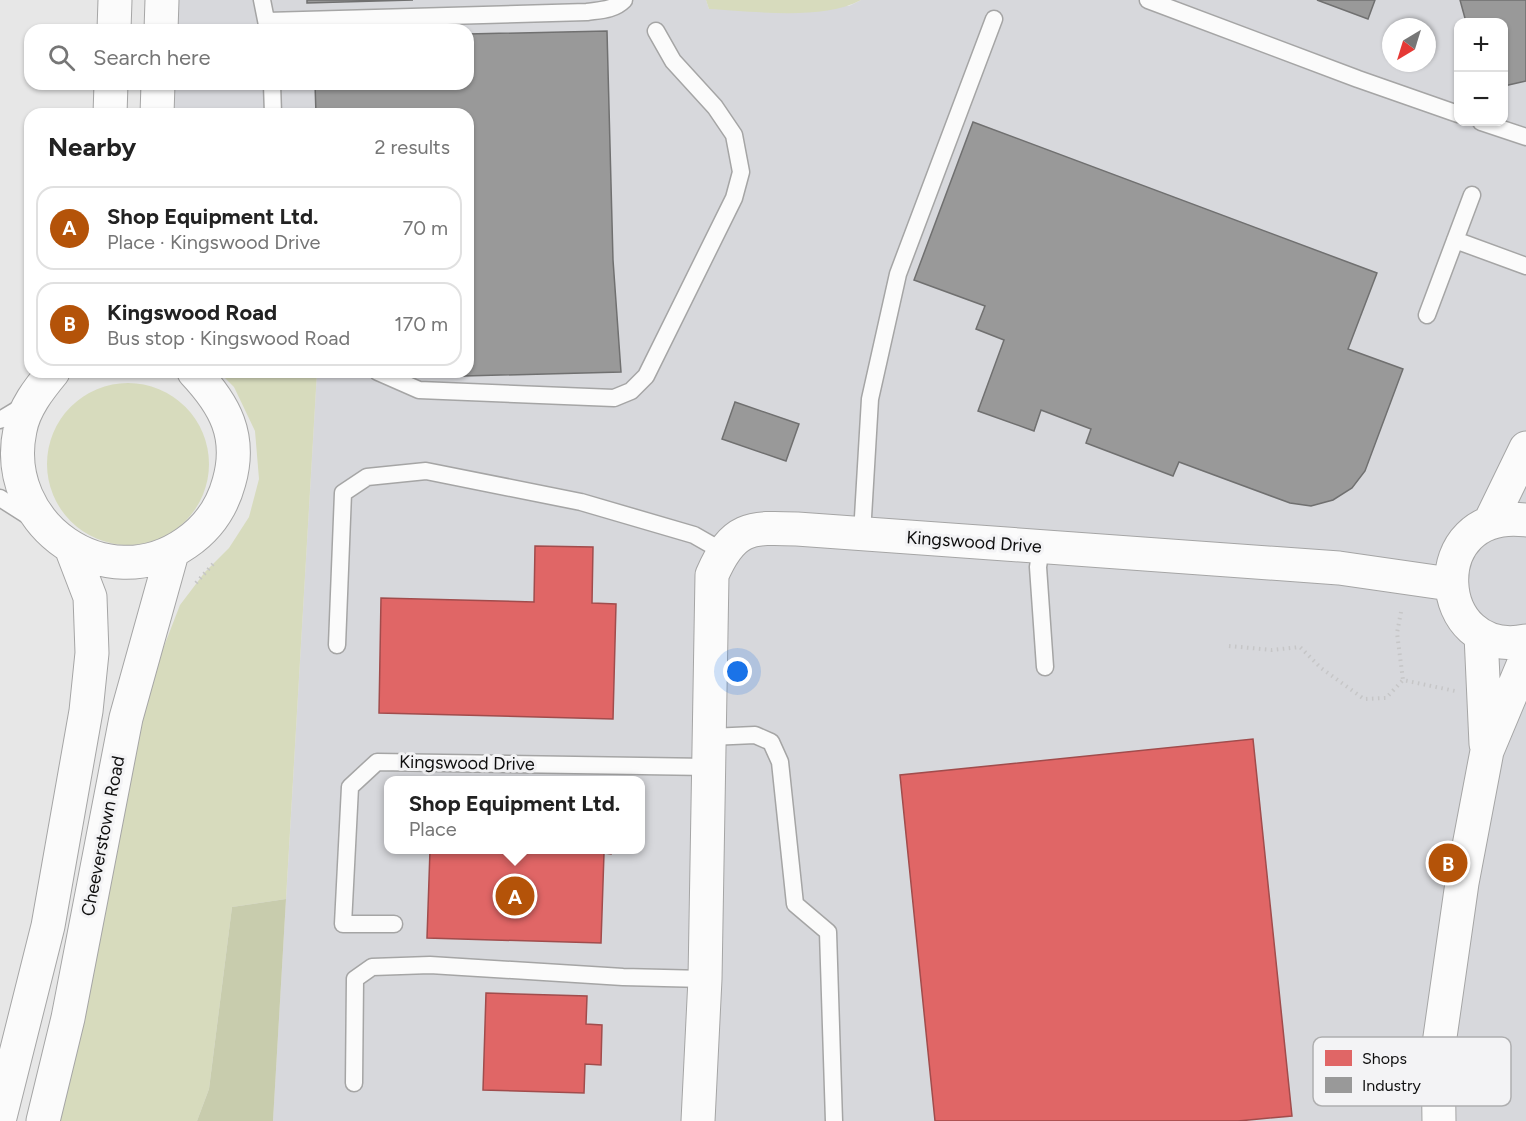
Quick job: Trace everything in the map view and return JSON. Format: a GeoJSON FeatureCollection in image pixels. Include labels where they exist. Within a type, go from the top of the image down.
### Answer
{"type":"FeatureCollection","features":[{"type":"Feature","properties":{"kind":"street"},"geometry":{"type":"LineString","coordinates":[[114,24],[115,0]]}},
{"type":"Feature","properties":{"kind":"street"},"geometry":{"type":"LineString","coordinates":[[161,24],[162,0]]}},
{"type":"Feature","properties":{"kind":"street"},"geometry":{"type":"LineString","coordinates":[[110,108],[111,90]]}},
{"type":"Feature","properties":{"kind":"street"},"geometry":{"type":"LineString","coordinates":[[157,108],[158,90]]}},
{"type":"Feature","properties":{"kind":"street","name":"Cheeverstown Road"},"geometry":{"type":"LineString","coordinates":[[47,381],[20,430],[17,459],[24,495],[44,526],[72,550],[105,562],[139,563],[172,553],[202,532],[224,502],[234,466],[231,429],[216,395],[200,378]]}},
{"type":"Feature","properties":{"kind":"street"},"geometry":{"type":"LineString","coordinates":[[1490,522],[1526,448]]}},
{"type":"Feature","properties":{"kind":"street"},"geometry":{"type":"LineString","coordinates":[[1526,520],[1509,518],[1490,522],[1473,532],[1460,547],[1452,565],[1450,584],[1455,604],[1465,622],[1481,635],[1498,642],[1526,641]]}},
{"type":"Feature","properties":{"kind":"street","name":"Kingswood Drive"},"geometry":{"type":"LineString","coordinates":[[722,551],[736,537],[759,527],[1339,568],[1450,584]]}},
{"type":"Feature","properties":{"kind":"street","name":"Cheeverstown Road"},"geometry":{"type":"LineString","coordinates":[[0,1117],[48,926],[86,711],[92,653],[90,597],[72,550]]}},
{"type":"Feature","properties":{"kind":"street"},"geometry":{"type":"LineString","coordinates":[[698,1121],[705,979],[712,575],[722,551]]}},
{"type":"Feature","properties":{"kind":"street","name":"Cheeverstown Road"},"geometry":{"type":"LineString","coordinates":[[43,1121],[68,1018],[126,718],[172,553]]}},
{"type":"Feature","properties":{"kind":"street"},"geometry":{"type":"LineString","coordinates":[[1481,635],[1487,751]]}},
{"type":"Feature","properties":{"kind":"street"},"geometry":{"type":"LineString","coordinates":[[1440,1037],[1462,883],[1487,751],[1526,658]]}},
{"type":"Feature","properties":{"kind":"street"},"geometry":{"type":"LineString","coordinates":[[1439,1106],[1439,1121]]}},
{"type":"Feature","properties":{"kind":"lane"},"geometry":{"type":"LineString","coordinates":[[262,0],[268,24]]}},
{"type":"Feature","properties":{"kind":"lane"},"geometry":{"type":"LineString","coordinates":[[293,24],[587,12],[618,6],[624,0]]}},
{"type":"Feature","properties":{"kind":"lane"},"geometry":{"type":"LineString","coordinates":[[1148,0],[1454,113]]}},
{"type":"Feature","properties":{"kind":"lane"},"geometry":{"type":"LineString","coordinates":[[862,534],[870,399],[898,274],[993,19]]}},
{"type":"Feature","properties":{"kind":"lane"},"geometry":{"type":"LineString","coordinates":[[392,378],[419,390],[614,398],[631,392],[646,376],[734,198],[741,172],[734,135],[715,107],[673,61],[656,31]]}},
{"type":"Feature","properties":{"kind":"lane"},"geometry":{"type":"LineString","coordinates":[[272,90],[273,108]]}},
{"type":"Feature","properties":{"kind":"lane"},"geometry":{"type":"LineString","coordinates":[[1493,126],[1526,137]]}},
{"type":"Feature","properties":{"kind":"lane"},"geometry":{"type":"LineString","coordinates":[[1427,315],[1472,195]]}},
{"type":"Feature","properties":{"kind":"lane"},"geometry":{"type":"LineString","coordinates":[[1455,240],[1526,266]]}},
{"type":"Feature","properties":{"kind":"lane"},"geometry":{"type":"LineString","coordinates":[[0,420],[47,381]]}},
{"type":"Feature","properties":{"kind":"lane"},"geometry":{"type":"LineString","coordinates":[[337,645],[343,493],[367,477],[426,471],[581,502],[694,536],[722,551]]}},
{"type":"Feature","properties":{"kind":"lane"},"geometry":{"type":"LineString","coordinates":[[0,498],[44,526]]}},
{"type":"Feature","properties":{"kind":"lane"},"geometry":{"type":"LineString","coordinates":[[1041,548],[1038,567],[1045,667]]}},
{"type":"Feature","properties":{"kind":"lane"},"geometry":{"type":"LineString","coordinates":[[709,752],[755,735],[771,742],[780,762],[795,904],[828,933],[834,1121]]}},
{"type":"Feature","properties":{"kind":"lane","name":"Kingswood Drive"},"geometry":{"type":"LineString","coordinates":[[394,924],[343,924],[350,787],[377,762],[709,752]]}},
{"type":"Feature","properties":{"kind":"lane"},"geometry":{"type":"LineString","coordinates":[[354,1083],[355,979],[372,967],[430,965],[623,977],[705,979]]}},
{"type":"Feature","properties":{"kind":"path"},"geometry":{"type":"LineString","coordinates":[[1229,646],[1272,650],[1300,647],[1321,668],[1364,699],[1386,698],[1402,680],[1397,633],[1401,612]]}},
{"type":"Feature","properties":{"kind":"path"},"geometry":{"type":"LineString","coordinates":[[1402,680],[1440,690],[1459,692]]}},
{"type":"Feature","properties":{"kind":"shaded area"},"geometry":{"type":"Polygon","coordinates":[[[177,0],[706,0],[709,9],[849,6],[861,0],[1526,0],[1526,1121],[273,1121],[317,378],[474,378],[474,108],[172,108],[173,90],[474,90],[474,24],[176,24],[177,0]]]}},
{"type":"Feature","properties":{"kind":"green space"},"geometry":{"type":"Polygon","coordinates":[[[706,0],[861,0],[827,11],[766,13],[709,9],[706,0]]]}},
{"type":"Feature","properties":{"kind":"green space"},"geometry":{"type":"Polygon","coordinates":[[[225,378],[317,378],[286,899],[232,907],[209,1089],[197,1121],[55,1121],[147,690],[180,605],[205,572],[229,548],[249,517],[259,479],[255,431],[234,387],[225,378]]]}},
{"type":"Feature","properties":{"kind":"green space"},"geometry":{"type":"Polygon","coordinates":[[[128,383],[159,390],[173,397],[185,407],[195,419],[202,433],[209,464],[202,495],[195,509],[185,521],[173,531],[159,538],[128,545],[97,538],[83,531],[71,521],[61,509],[54,495],[47,464],[54,433],[61,419],[71,407],[83,397],[97,390],[128,383]]]}},
{"type":"Feature","properties":{"kind":"green space"},"geometry":{"type":"Polygon","coordinates":[[[286,899],[273,1121],[197,1121],[209,1089],[232,907],[286,899]]]}},
{"type":"Feature","properties":{"kind":"building: Shops"},"geometry":{"type":"Polygon","coordinates":[[[535,546],[593,547],[592,603],[616,604],[613,719],[379,713],[381,598],[534,602],[535,546]]]}},
{"type":"Feature","properties":{"kind":"building: Shops"},"geometry":{"type":"Polygon","coordinates":[[[1253,739],[1292,1116],[1238,1121],[935,1121],[900,775],[1253,739]]]}},
{"type":"Feature","properties":{"kind":"building: Shops"},"geometry":{"type":"Polygon","coordinates":[[[430,854],[604,854],[601,943],[427,938],[430,854]]]}},
{"type":"Feature","properties":{"kind":"building: Shops"},"geometry":{"type":"Polygon","coordinates":[[[486,993],[587,996],[586,1024],[602,1025],[601,1065],[585,1064],[584,1093],[483,1090],[486,993]]]}},
{"type":"Feature","properties":{"kind":"building: Industry"},"geometry":{"type":"Polygon","coordinates":[[[307,0],[413,0],[307,3],[307,0]]]}},
{"type":"Feature","properties":{"kind":"building: Industry"},"geometry":{"type":"Polygon","coordinates":[[[1317,0],[1375,0],[1368,19],[1317,0]]]}},
{"type":"Feature","properties":{"kind":"building: Industry"},"geometry":{"type":"Polygon","coordinates":[[[1460,0],[1526,0],[1526,81],[1508,85],[1508,18],[1465,18],[1460,0]]]}},
{"type":"Feature","properties":{"kind":"building: Industry"},"geometry":{"type":"Polygon","coordinates":[[[607,31],[613,260],[621,372],[474,376],[474,108],[316,108],[315,90],[474,90],[474,34],[607,31]]]}},
{"type":"Feature","properties":{"kind":"building: Industry"},"geometry":{"type":"Polygon","coordinates":[[[973,122],[1377,273],[1348,349],[1403,369],[1365,471],[1352,488],[1333,500],[1311,506],[1290,503],[1179,462],[1173,476],[1086,443],[1091,429],[1041,410],[1034,431],[978,411],[1004,340],[976,329],[985,306],[914,280],[973,122]]]}},
{"type":"Feature","properties":{"kind":"building: Industry"},"geometry":{"type":"Polygon","coordinates":[[[735,402],[799,424],[786,461],[722,439],[735,402]]]}},
{"type":"Feature","properties":{"kind":"place","name":"Kingswood Road"},"geometry":{"type":"Point","coordinates":[1448,863]}},
{"type":"Feature","properties":{"kind":"place","name":"Shop Equipment Ltd."},"geometry":{"type":"Point","coordinates":[515,896]}}]}
